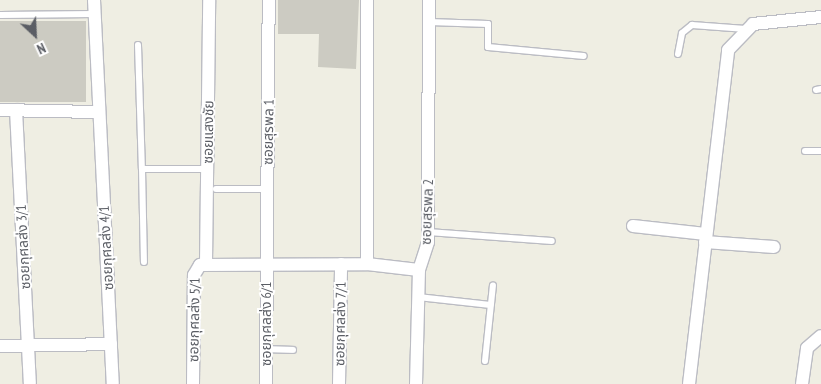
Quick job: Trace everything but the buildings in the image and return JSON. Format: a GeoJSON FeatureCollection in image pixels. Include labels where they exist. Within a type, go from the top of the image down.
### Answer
{"type":"FeatureCollection","features":[{"type":"Feature","properties":{"kind":"street","name":"ซอยกุศลส่ง 4/1"},"geometry":{"type":"LineString","coordinates":[[94,0],[98,112],[113,384]]}},
{"type":"Feature","properties":{"kind":"street","name":"ซอยแสงชัย"},"geometry":{"type":"LineString","coordinates":[[206,263],[209,0]]}},
{"type":"Feature","properties":{"kind":"street","name":"ซอยสุรพล 1"},"geometry":{"type":"LineString","coordinates":[[266,265],[270,0]]}},
{"type":"Feature","properties":{"kind":"street"},"geometry":{"type":"LineString","coordinates":[[367,0],[367,264]]}},
{"type":"Feature","properties":{"kind":"street","name":"ซอยสุรพล 2"},"geometry":{"type":"LineString","coordinates":[[416,384],[418,270],[428,232],[430,0]]}},
{"type":"Feature","properties":{"kind":"street"},"geometry":{"type":"LineString","coordinates":[[689,384],[728,50],[746,29],[775,19],[821,17]]}},
{"type":"Feature","properties":{"kind":"street"},"geometry":{"type":"LineString","coordinates":[[0,110],[98,112]]}},
{"type":"Feature","properties":{"kind":"street","name":"ซอยกุศลส่ง 3/1"},"geometry":{"type":"LineString","coordinates":[[16,110],[30,384]]}},
{"type":"Feature","properties":{"kind":"street"},"geometry":{"type":"LineString","coordinates":[[633,226],[774,247]]}},
{"type":"Feature","properties":{"kind":"street"},"geometry":{"type":"LineString","coordinates":[[206,263],[266,265],[367,264],[418,270]]}},
{"type":"Feature","properties":{"kind":"street","name":"ซอยกุศลส่ง 5/1"},"geometry":{"type":"LineString","coordinates":[[193,384],[194,275],[206,263]]}},
{"type":"Feature","properties":{"kind":"street","name":"ซอยกุศลส่ง 7/1"},"geometry":{"type":"LineString","coordinates":[[339,384],[340,264]]}},
{"type":"Feature","properties":{"kind":"street","name":"ซอยกุศลส่ง 6/1"},"geometry":{"type":"LineString","coordinates":[[266,265],[266,384]]}},
{"type":"Feature","properties":{"kind":"street"},"geometry":{"type":"LineString","coordinates":[[802,384],[807,348],[821,336]]}},
{"type":"Feature","properties":{"kind":"street"},"geometry":{"type":"LineString","coordinates":[[0,346],[111,344]]}},
{"type":"Feature","properties":{"kind":"lane"},"geometry":{"type":"LineString","coordinates":[[0,15],[94,14]]}},
{"type":"Feature","properties":{"kind":"lane"},"geometry":{"type":"LineString","coordinates":[[429,22],[488,24],[488,48],[584,56]]}},
{"type":"Feature","properties":{"kind":"lane"},"geometry":{"type":"LineString","coordinates":[[678,54],[682,33],[692,25],[746,29]]}},
{"type":"Feature","properties":{"kind":"lane"},"geometry":{"type":"LineString","coordinates":[[138,45],[144,262]]}},
{"type":"Feature","properties":{"kind":"lane"},"geometry":{"type":"LineString","coordinates":[[805,151],[821,151]]}},
{"type":"Feature","properties":{"kind":"lane"},"geometry":{"type":"LineString","coordinates":[[142,169],[207,169]]}},
{"type":"Feature","properties":{"kind":"lane"},"geometry":{"type":"LineString","coordinates":[[216,189],[267,189]]}},
{"type":"Feature","properties":{"kind":"lane"},"geometry":{"type":"LineString","coordinates":[[428,232],[552,241]]}},
{"type":"Feature","properties":{"kind":"lane"},"geometry":{"type":"LineString","coordinates":[[485,361],[493,285]]}},
{"type":"Feature","properties":{"kind":"lane"},"geometry":{"type":"LineString","coordinates":[[418,297],[491,305]]}},
{"type":"Feature","properties":{"kind":"lane"},"geometry":{"type":"LineString","coordinates":[[266,349],[293,350]]}}]}
